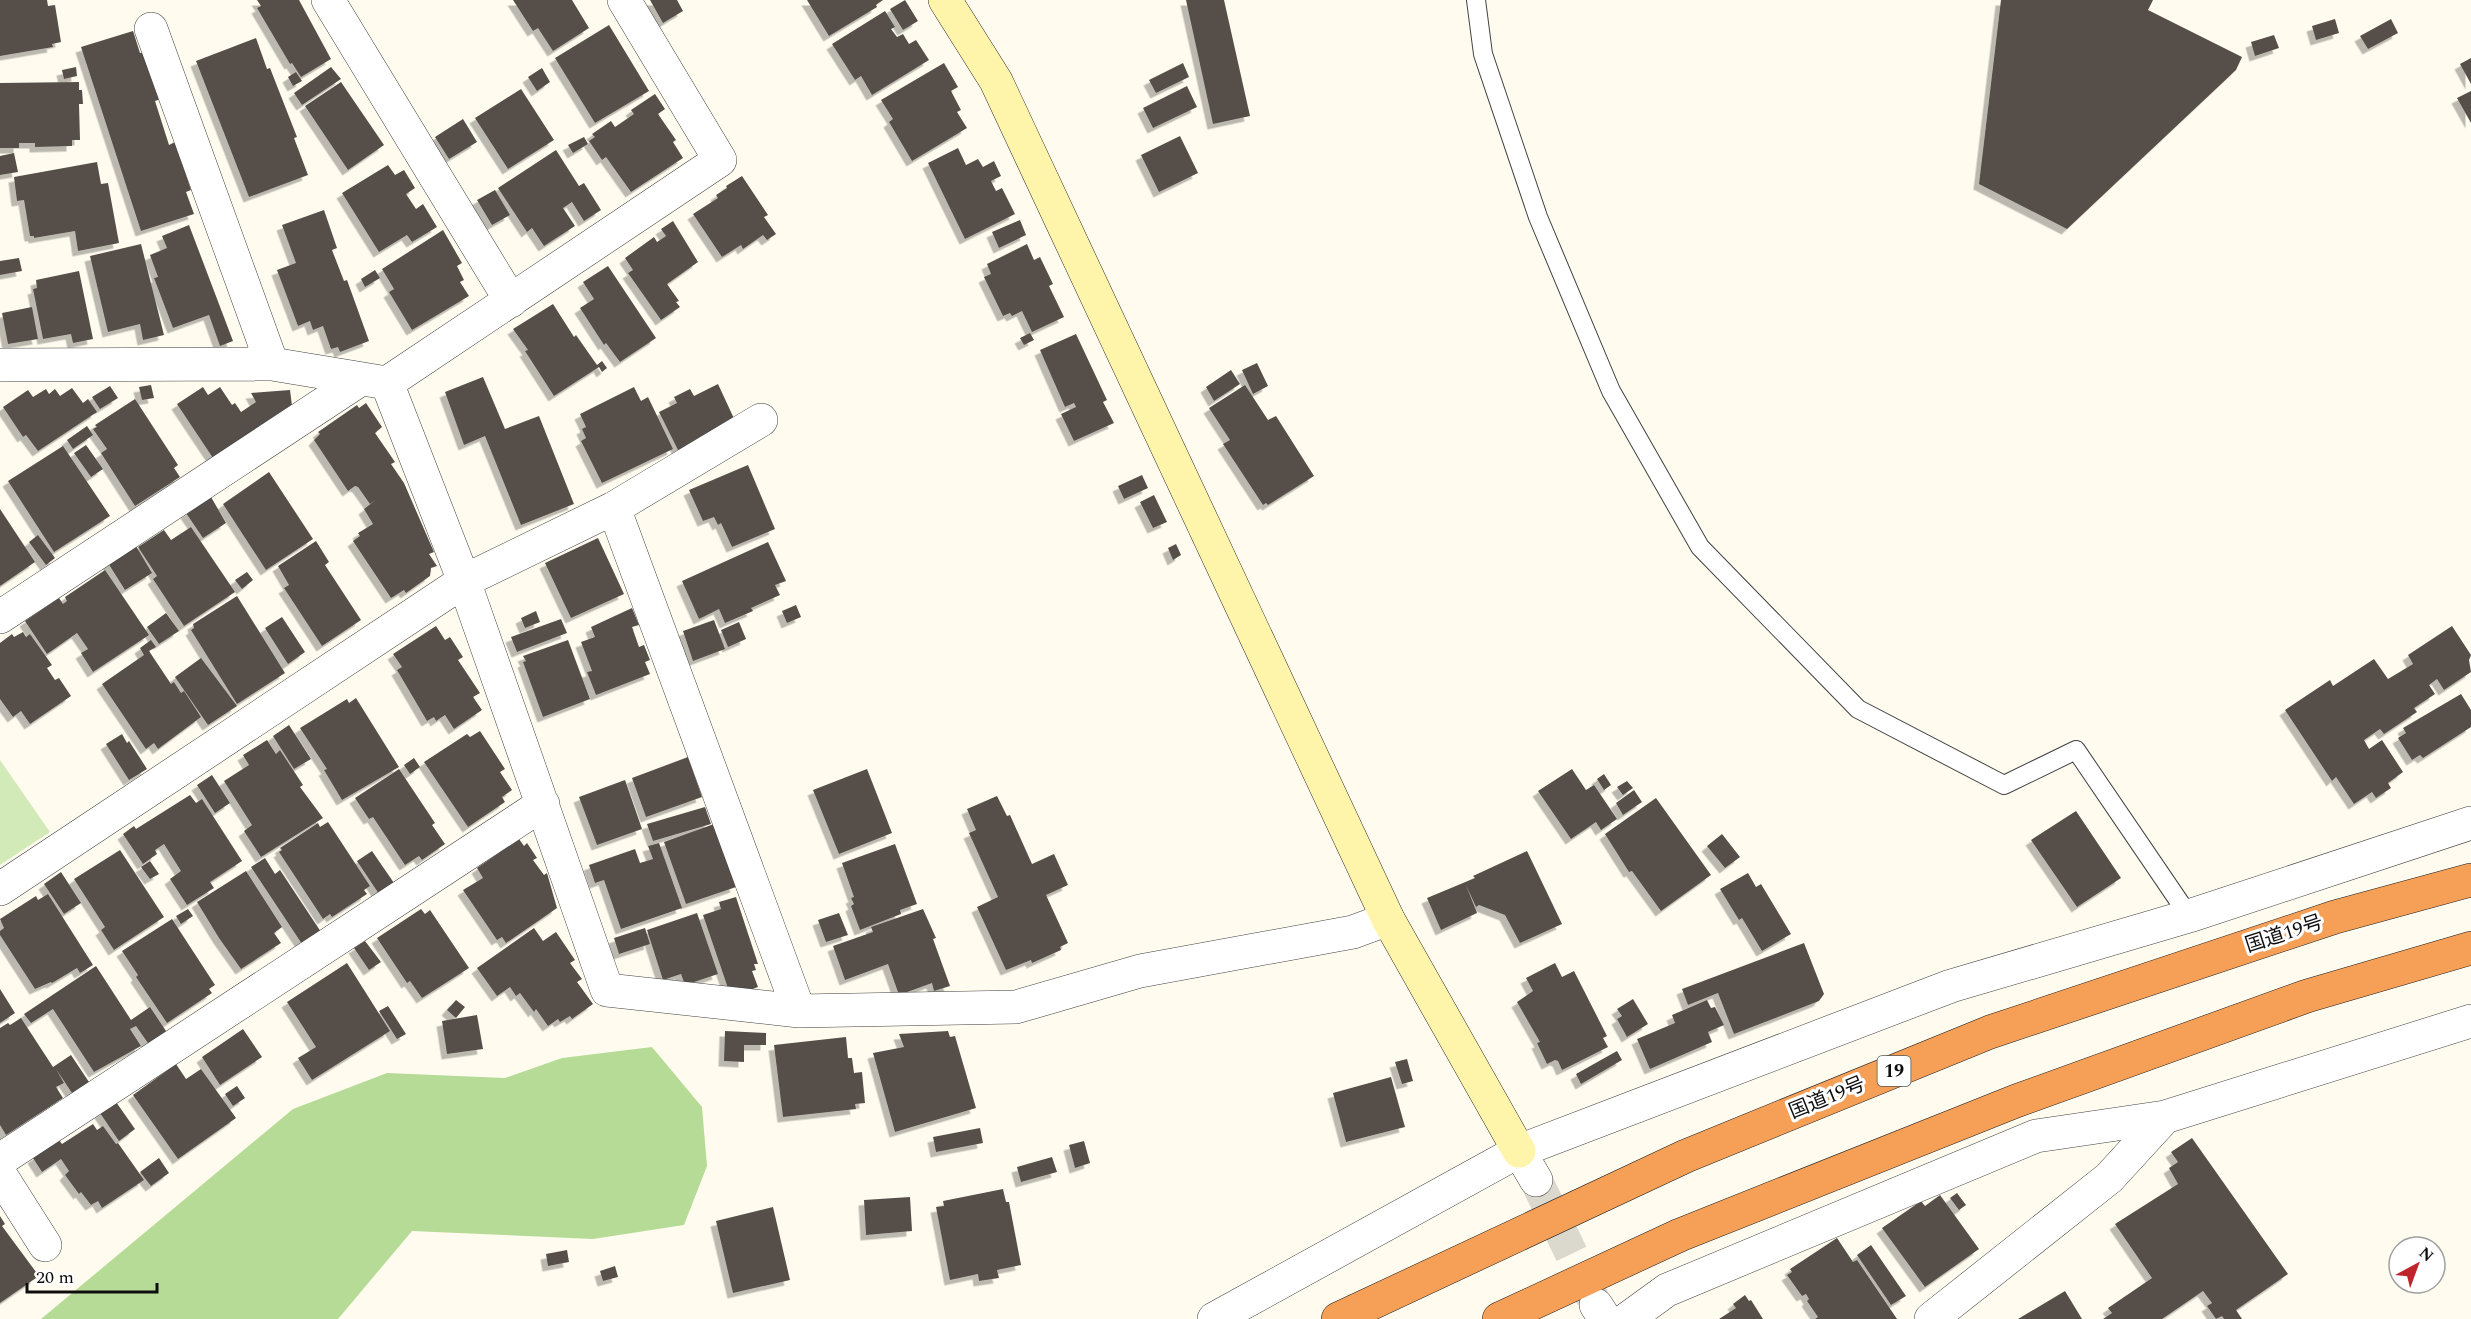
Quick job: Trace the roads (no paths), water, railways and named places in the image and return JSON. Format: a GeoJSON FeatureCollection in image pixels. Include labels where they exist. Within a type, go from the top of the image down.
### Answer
{"type":"FeatureCollection","features":[{"type":"Feature","properties":{"kind":"highway","name":"国道19号"},"geometry":{"type":"LineString","coordinates":[[1338,1319],[1686,1156],[1990,1032],[2335,917],[2471,880]]}},
{"type":"Feature","properties":{"kind":"highway"},"geometry":{"type":"LineString","coordinates":[[1499,1319],[1680,1235],[2016,1101],[2307,996],[2471,948]]}},
{"type":"Feature","properties":{"kind":"street"},"geometry":{"type":"LineString","coordinates":[[328,0],[511,301]]}},
{"type":"Feature","properties":{"kind":"street"},"geometry":{"type":"LineString","coordinates":[[0,617],[374,381],[511,301],[720,160],[624,0]]}},
{"type":"Feature","properties":{"kind":"street"},"geometry":{"type":"LineString","coordinates":[[945,0],[996,81],[1388,919],[1536,1180]]}},
{"type":"Feature","properties":{"kind":"street"},"geometry":{"type":"LineString","coordinates":[[151,29],[272,364]]}},
{"type":"Feature","properties":{"kind":"street"},"geometry":{"type":"LineString","coordinates":[[0,365],[272,364],[374,381]]}},
{"type":"Feature","properties":{"kind":"street"},"geometry":{"type":"LineString","coordinates":[[374,381],[465,581],[607,990],[799,1011],[1016,1007],[1140,971],[1353,932],[1388,919]]}},
{"type":"Feature","properties":{"kind":"street"},"geometry":{"type":"LineString","coordinates":[[0,889],[465,581],[614,507],[761,420]]}},
{"type":"Feature","properties":{"kind":"street"},"geometry":{"type":"LineString","coordinates":[[614,507],[799,1011]]}},
{"type":"Feature","properties":{"kind":"street"},"geometry":{"type":"LineString","coordinates":[[0,1160],[543,804]]}},
{"type":"Feature","properties":{"kind":"street"},"geometry":{"type":"LineString","coordinates":[[1214,1319],[1519,1151],[1951,986],[2189,916],[2471,823]]}},
{"type":"Feature","properties":{"kind":"street"},"geometry":{"type":"LineString","coordinates":[[1627,1319],[1667,1290],[2036,1136],[2165,1117],[2471,1021]]}},
{"type":"Feature","properties":{"kind":"street"},"geometry":{"type":"LineString","coordinates":[[1931,1319],[2109,1178],[2165,1117]]}},
{"type":"Feature","properties":{"kind":"street"},"geometry":{"type":"LineString","coordinates":[[0,1174],[45,1245]]}},
{"type":"Feature","properties":{"kind":"lane"},"geometry":{"type":"LineString","coordinates":[[1476,0],[1483,54],[1538,217],[1611,391],[1700,547],[1858,709],[2004,785],[2076,750],[2189,916]]}},
{"type":"Feature","properties":{"kind":"tunnel"},"geometry":{"type":"LineString","coordinates":[[1536,1180],[1596,1305]]}}]}
